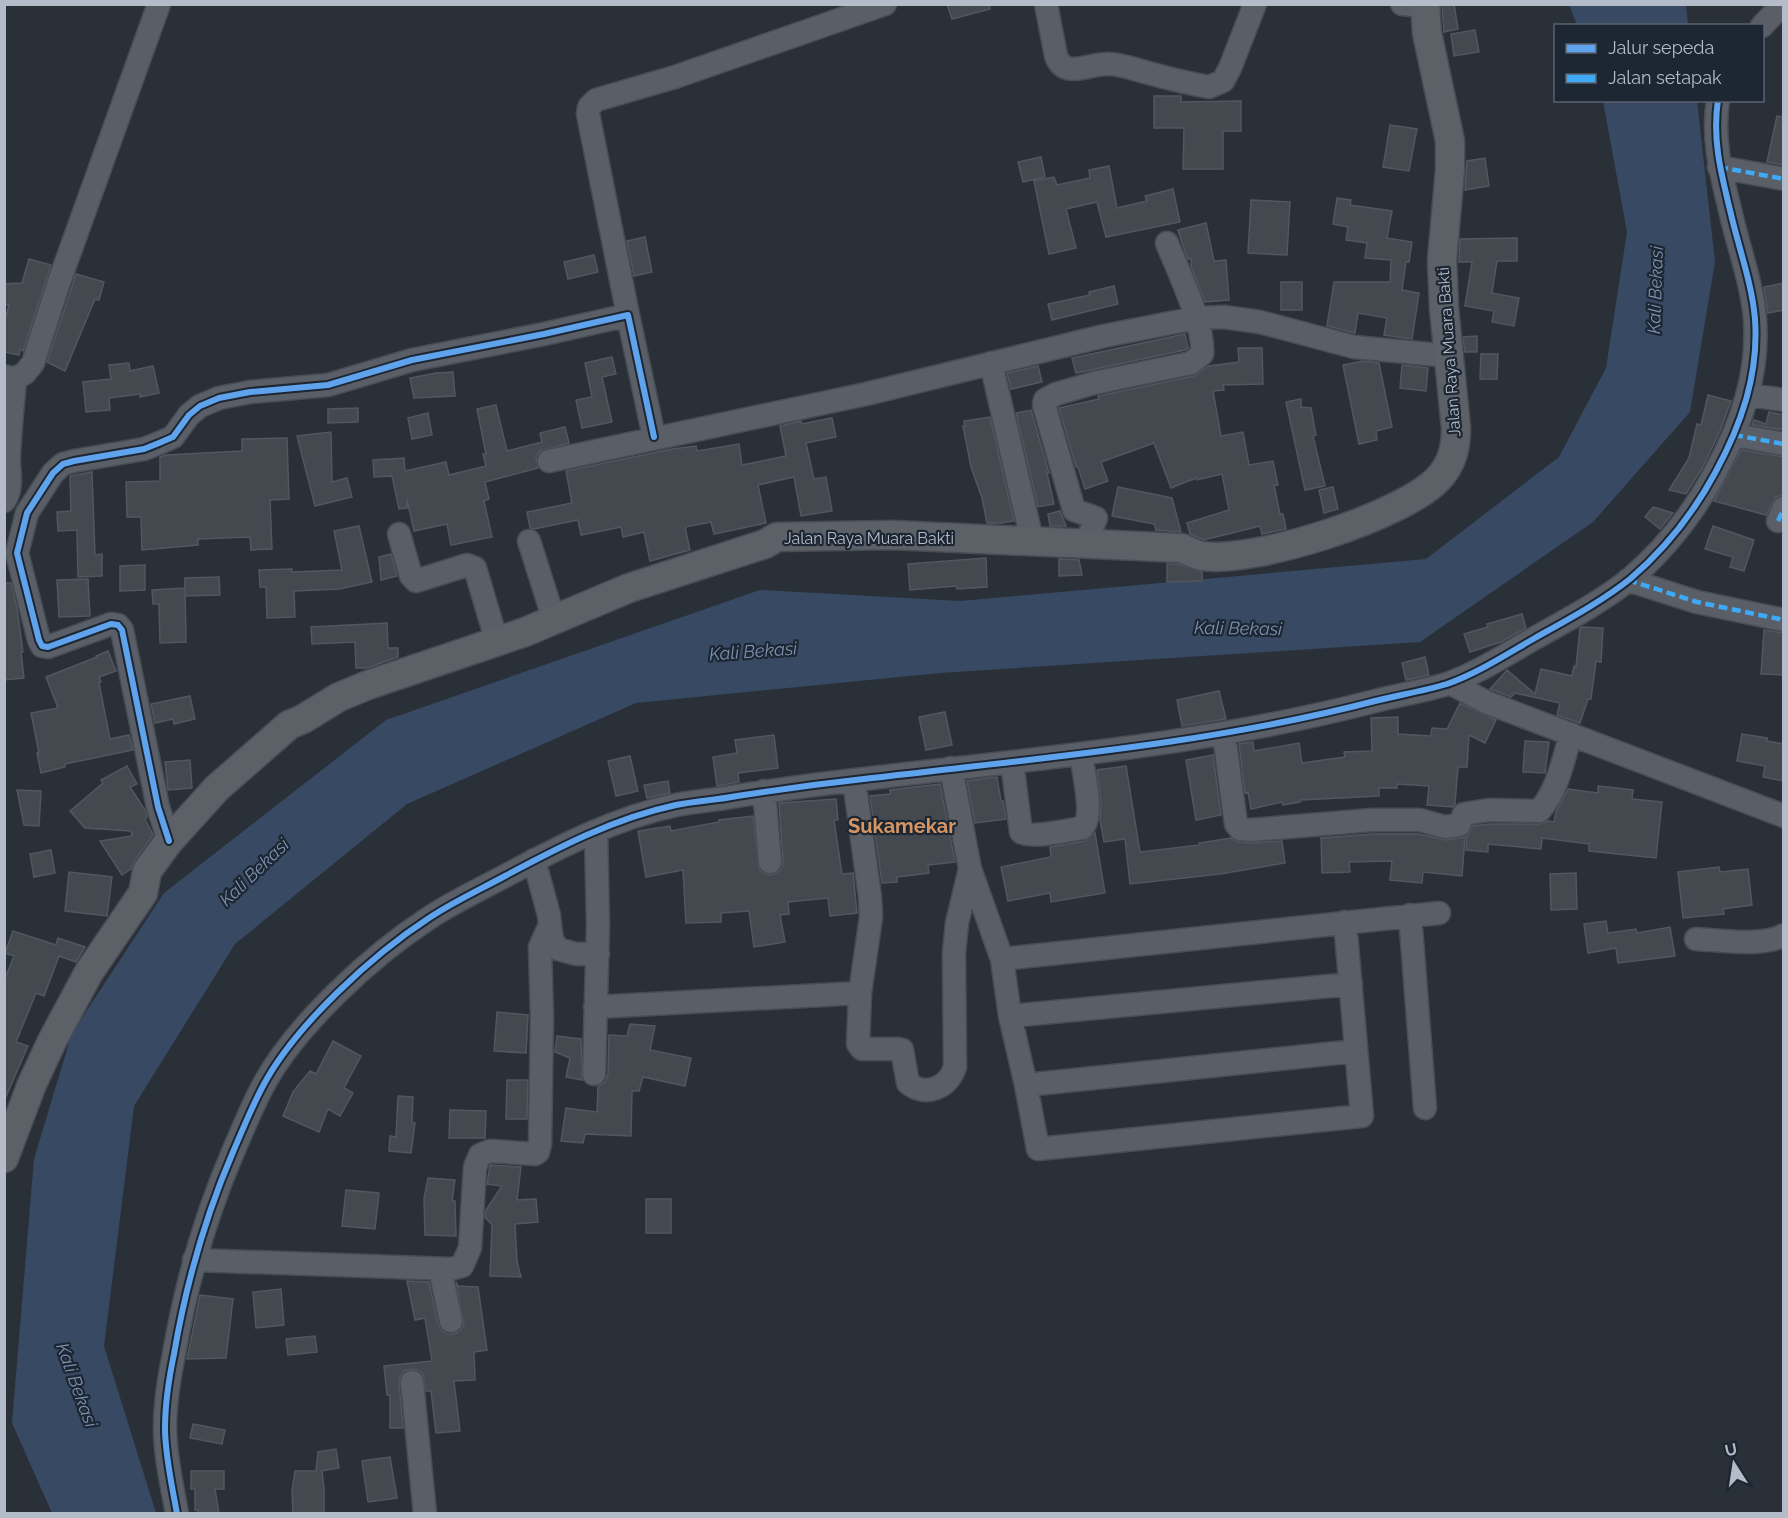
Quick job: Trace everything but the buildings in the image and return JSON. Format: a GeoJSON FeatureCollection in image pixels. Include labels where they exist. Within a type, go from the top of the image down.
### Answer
{"type":"FeatureCollection","features":[{"type":"Feature","properties":{"kind":"main road","name":"Jalan Raya Muara Bakti"},"geometry":{"type":"LineString","coordinates":[[4,1158],[32,1084],[52,1041],[89,972],[143,893],[147,871],[169,841],[218,788],[289,725],[339,697],[368,684],[496,642],[629,588],[765,544],[777,537],[893,535],[1032,540],[1181,548],[1202,556],[1245,555],[1335,531],[1388,511],[1425,491],[1448,467],[1456,447],[1442,260],[1450,170],[1450,141],[1427,33],[1417,5]]}},
{"type":"Feature","properties":{"kind":"street"},"geometry":{"type":"LineString","coordinates":[[159,4],[59,282],[33,363],[26,373],[10,378],[7,458],[15,503],[17,553],[39,640],[42,646],[60,644],[111,624],[118,625],[123,630],[158,807],[169,841]]}},
{"type":"Feature","properties":{"kind":"street"},"geometry":{"type":"LineString","coordinates":[[654,437],[588,114],[591,103],[675,77],[885,4]]}},
{"type":"Feature","properties":{"kind":"street"},"geometry":{"type":"LineString","coordinates":[[1046,4],[1056,56],[1063,68],[1074,69],[1098,64],[1120,65],[1209,87],[1223,81],[1255,4]]}},
{"type":"Feature","properties":{"kind":"street"},"geometry":{"type":"LineString","coordinates":[[1764,24],[1783,4]]}},
{"type":"Feature","properties":{"kind":"street"},"geometry":{"type":"LineString","coordinates":[[177,1514],[167,1458],[165,1430],[170,1374],[178,1328],[194,1260],[216,1191],[264,1082],[317,1013],[375,959],[423,922],[454,902],[596,831],[642,814],[678,805],[764,791],[1224,735],[1341,710],[1450,683],[1557,626],[1628,580],[1669,540],[1695,506],[1714,476],[1734,435],[1749,395],[1754,365],[1755,319],[1719,167],[1715,131],[1718,102]]}},
{"type":"Feature","properties":{"kind":"street"},"geometry":{"type":"LineString","coordinates":[[1719,167],[1784,179]]}},
{"type":"Feature","properties":{"kind":"street"},"geometry":{"type":"LineString","coordinates":[[1086,543],[1095,518],[1074,510],[1061,460],[1045,414],[1045,400],[1056,394],[1094,383],[1182,365],[1198,359],[1202,354],[1203,349],[1196,318],[1167,243]]}},
{"type":"Feature","properties":{"kind":"street"},"geometry":{"type":"LineString","coordinates":[[15,503],[63,464],[74,460],[144,449],[173,437],[189,415],[200,406],[219,398],[328,384],[412,360],[628,315]]}},
{"type":"Feature","properties":{"kind":"street"},"geometry":{"type":"LineString","coordinates":[[549,461],[866,394],[1104,336],[1196,318],[1224,317],[1260,322],[1354,347],[1449,356]]}},
{"type":"Feature","properties":{"kind":"street"},"geometry":{"type":"LineString","coordinates":[[991,363],[1032,540]]}},
{"type":"Feature","properties":{"kind":"street"},"geometry":{"type":"LineString","coordinates":[[1749,395],[1784,400]]}},
{"type":"Feature","properties":{"kind":"street"},"geometry":{"type":"LineString","coordinates":[[1734,435],[1784,444]]}},
{"type":"Feature","properties":{"kind":"street"},"geometry":{"type":"LineString","coordinates":[[399,534],[411,576],[416,581],[467,565],[475,568],[496,642]]}},
{"type":"Feature","properties":{"kind":"street"},"geometry":{"type":"LineString","coordinates":[[529,541],[554,620]]}},
{"type":"Feature","properties":{"kind":"street"},"geometry":{"type":"LineString","coordinates":[[1628,580],[1697,602],[1784,620]]}},
{"type":"Feature","properties":{"kind":"street"},"geometry":{"type":"LineString","coordinates":[[1450,683],[1486,702],[1784,816]]}},
{"type":"Feature","properties":{"kind":"street"},"geometry":{"type":"LineString","coordinates":[[1224,735],[1236,824],[1240,829],[1250,830],[1372,820],[1420,820],[1445,827],[1459,825],[1464,814],[1489,810],[1539,811],[1549,800],[1554,789],[1571,734]]}},
{"type":"Feature","properties":{"kind":"street"},"geometry":{"type":"LineString","coordinates":[[1012,762],[1021,832],[1026,836],[1082,828],[1086,825],[1089,813],[1081,754]]}},
{"type":"Feature","properties":{"kind":"street"},"geometry":{"type":"LineString","coordinates":[[951,768],[970,869],[1002,959],[1010,1016],[1038,1149],[1362,1116],[1345,922]]}},
{"type":"Feature","properties":{"kind":"street"},"geometry":{"type":"LineString","coordinates":[[854,780],[871,917],[860,993],[859,1047],[902,1050],[908,1083],[915,1089],[941,1086],[951,1078],[954,1067],[955,943],[957,923],[970,869]]}},
{"type":"Feature","properties":{"kind":"street"},"geometry":{"type":"LineString","coordinates":[[764,791],[770,862]]}},
{"type":"Feature","properties":{"kind":"street"},"geometry":{"type":"LineString","coordinates":[[594,1074],[598,954],[596,831]]}},
{"type":"Feature","properties":{"kind":"street"},"geometry":{"type":"LineString","coordinates":[[534,860],[549,915],[552,940],[558,949],[576,954],[598,954]]}},
{"type":"Feature","properties":{"kind":"street"},"geometry":{"type":"LineString","coordinates":[[1002,959],[1439,913]]}},
{"type":"Feature","properties":{"kind":"street"},"geometry":{"type":"LineString","coordinates":[[1410,915],[1425,1108]]}},
{"type":"Feature","properties":{"kind":"street"},"geometry":{"type":"LineString","coordinates":[[194,1260],[459,1268],[466,1260],[470,1248],[476,1161],[480,1155],[490,1151],[531,1155],[539,1149],[542,1017],[540,947],[550,926]]}},
{"type":"Feature","properties":{"kind":"street"},"geometry":{"type":"LineString","coordinates":[[1696,939],[1773,940],[1784,935]]}},
{"type":"Feature","properties":{"kind":"street"},"geometry":{"type":"LineString","coordinates":[[1010,1016],[1351,984]]}},
{"type":"Feature","properties":{"kind":"street"},"geometry":{"type":"LineString","coordinates":[[595,1007],[860,993]]}},
{"type":"Feature","properties":{"kind":"street"},"geometry":{"type":"LineString","coordinates":[[1026,1085],[1356,1051]]}},
{"type":"Feature","properties":{"kind":"street"},"geometry":{"type":"LineString","coordinates":[[440,1269],[451,1321]]}},
{"type":"Feature","properties":{"kind":"street"},"geometry":{"type":"LineString","coordinates":[[412,1382],[425,1514]]}},
{"type":"Feature","properties":{"kind":"water"},"geometry":{"type":"Polygon","coordinates":[[[1569,5],[1686,5],[1688,24],[1577,24],[1569,5]]]}},
{"type":"Feature","properties":{"kind":"water","name":"Kali Bekasi"},"geometry":{"type":"Polygon","coordinates":[[[1603,102],[1697,102],[1715,262],[1690,412],[1593,522],[1420,642],[940,673],[636,703],[407,804],[235,944],[134,1106],[104,1346],[156,1513],[52,1513],[12,1423],[34,1159],[72,1033],[164,893],[386,720],[760,590],[960,601],[1426,559],[1559,457],[1606,368],[1627,232],[1603,102]]]}},
{"type":"Feature","properties":{"kind":"marked path"},"geometry":{"type":"LineString","coordinates":[[1719,167],[1784,179]]}},
{"type":"Feature","properties":{"kind":"marked path"},"geometry":{"type":"LineString","coordinates":[[1734,435],[1784,444]]}},
{"type":"Feature","properties":{"kind":"marked path"},"geometry":{"type":"LineString","coordinates":[[1778,521],[1784,508]]}},
{"type":"Feature","properties":{"kind":"marked path"},"geometry":{"type":"LineString","coordinates":[[1628,580],[1697,602],[1784,620]]}},
{"type":"Feature","properties":{"kind":"cycle path"},"geometry":{"type":"LineString","coordinates":[[177,1514],[165,1439],[169,1381],[184,1302],[198,1251],[233,1152],[264,1084],[295,1038],[360,971],[429,918],[525,865],[588,834],[676,805],[821,784],[1188,739],[1313,716],[1447,684],[1481,669],[1584,610],[1643,568],[1677,530],[1707,488],[1733,437],[1751,380],[1755,319],[1751,292],[1718,156],[1716,128],[1718,102]]}},
{"type":"Feature","properties":{"kind":"cycle path"},"geometry":{"type":"LineString","coordinates":[[169,841],[158,807],[122,630],[118,625],[111,624],[48,647],[42,646],[39,640],[17,553],[27,513],[53,473],[63,464],[144,449],[159,443],[173,437],[189,415],[200,406],[219,398],[250,392],[328,385],[412,360],[628,315],[654,437]]}},
{"type":"Feature","properties":{"kind":"district","name":"Sukamekar"},"geometry":{"type":"Point","coordinates":[902,826]}}]}
